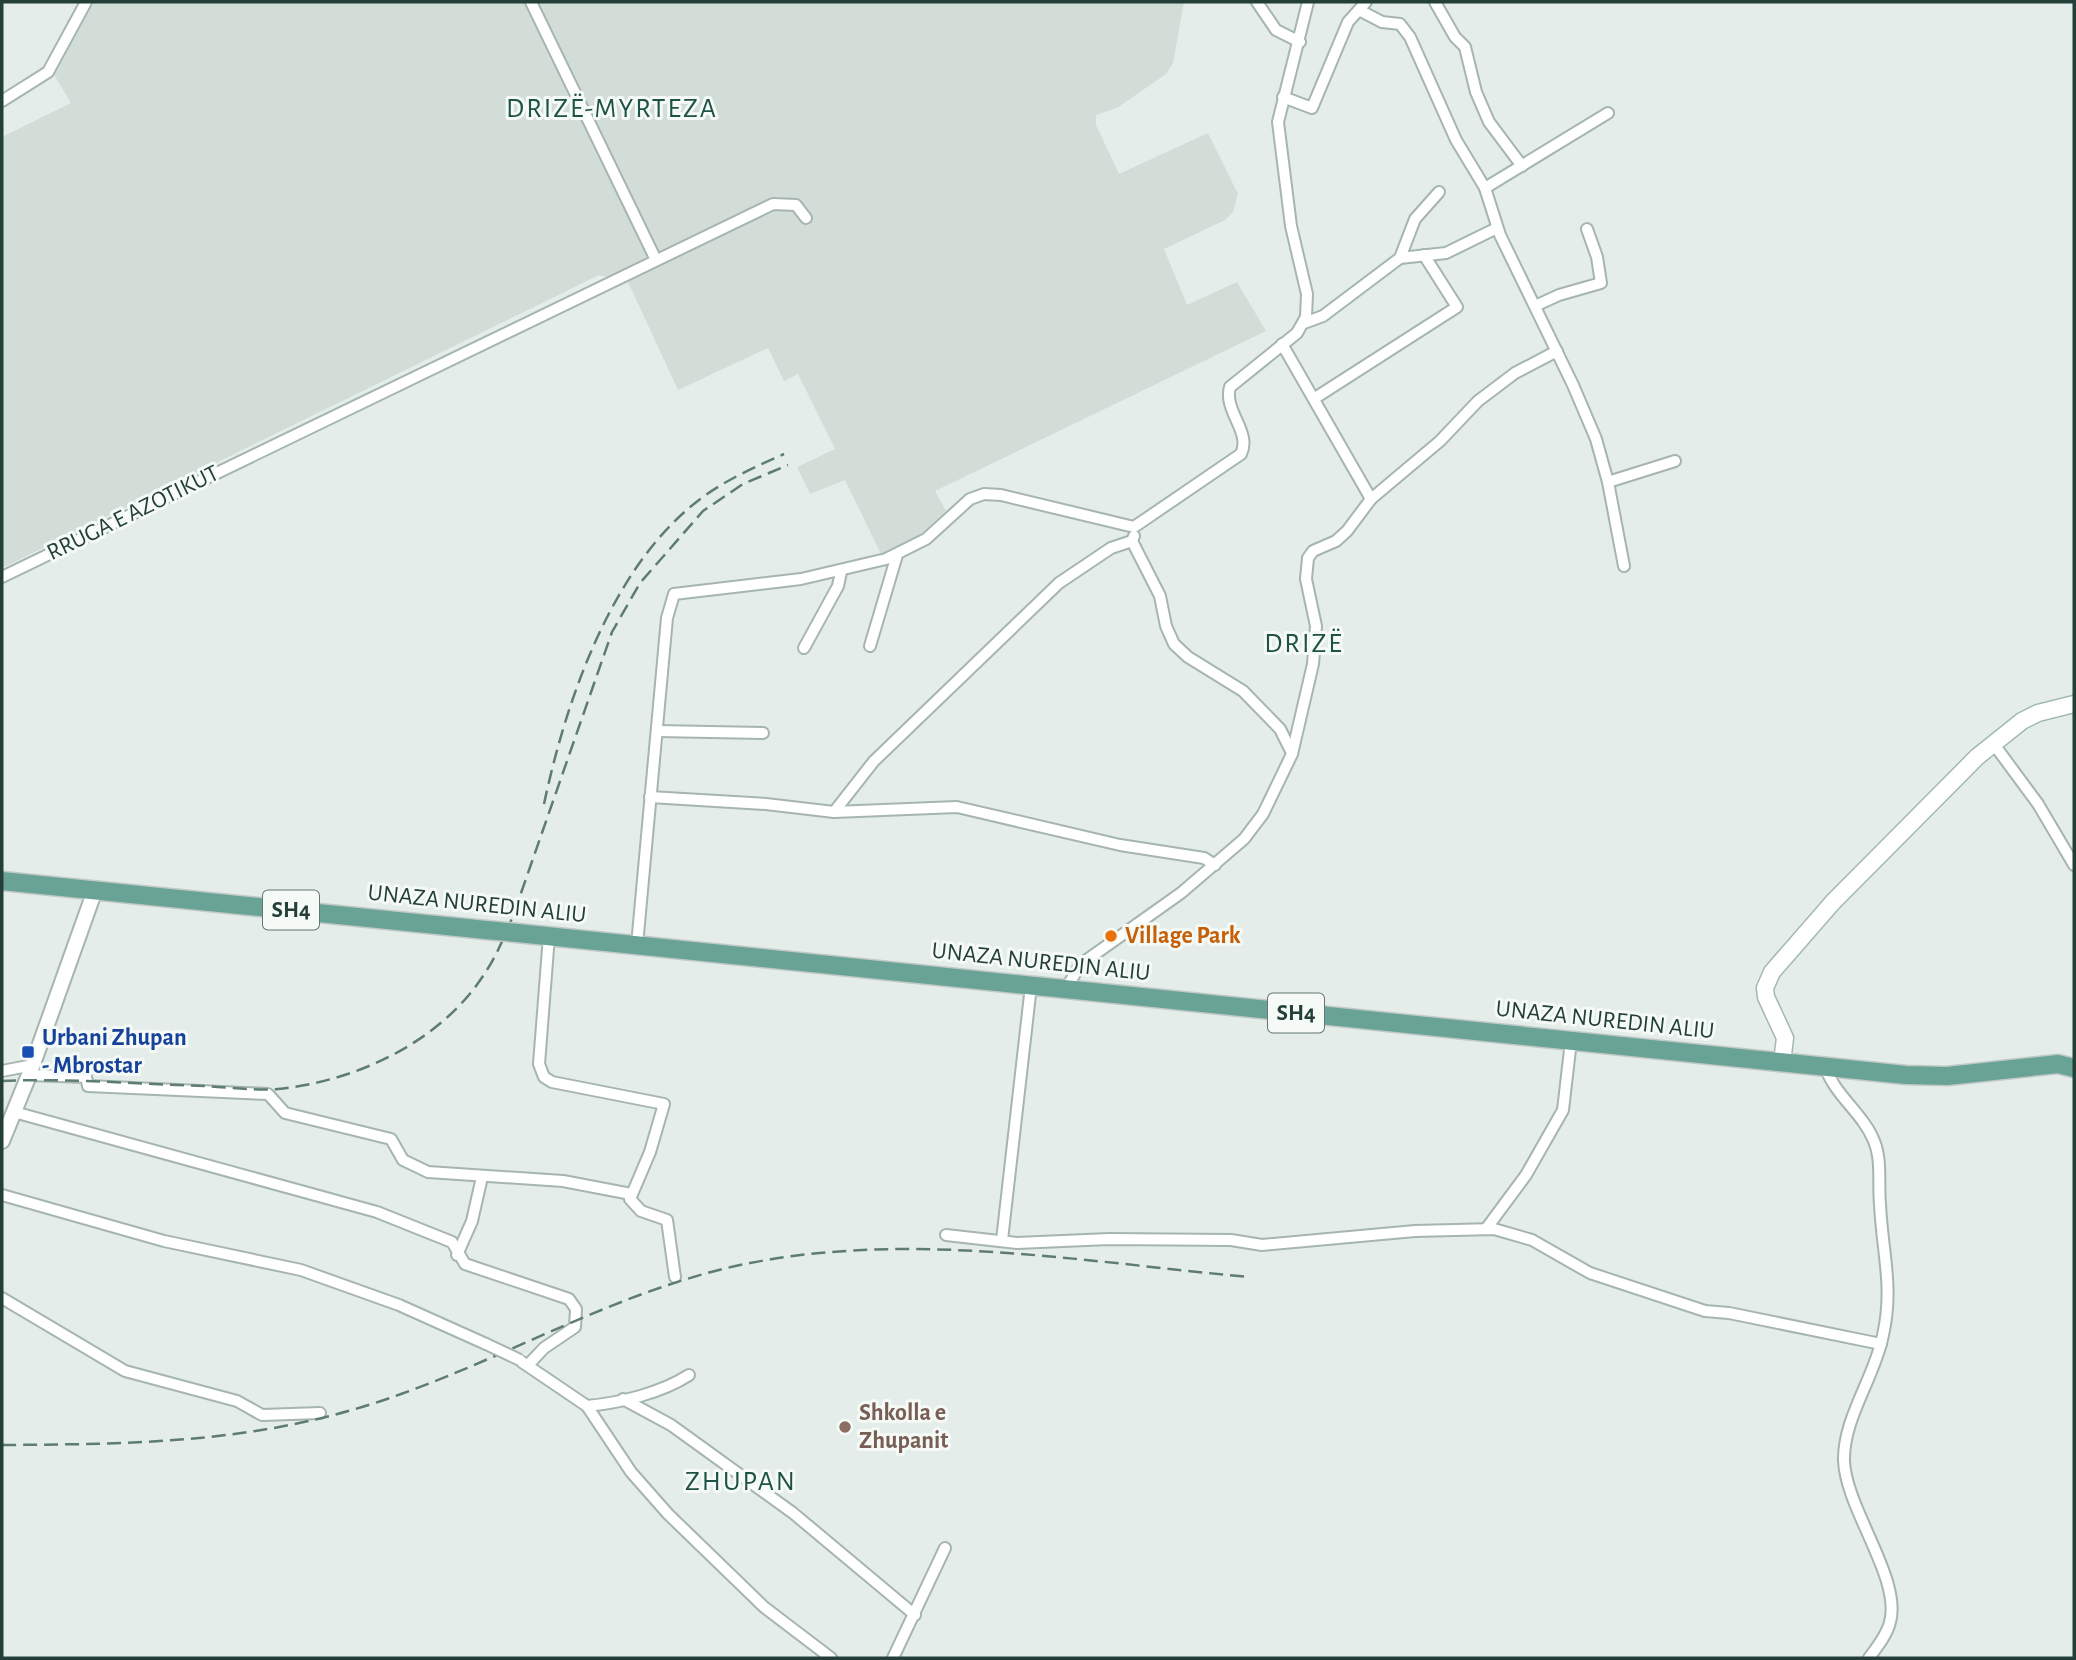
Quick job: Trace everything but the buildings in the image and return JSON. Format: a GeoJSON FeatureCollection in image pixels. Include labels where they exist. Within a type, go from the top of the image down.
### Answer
{"type":"FeatureCollection","features":[{"type":"Feature","properties":{"kind":"main road"},"geometry":{"type":"LineString","coordinates":[[1782,1063],[1784,1038],[1766,997],[1765,988],[1772,972],[1833,902],[1993,743],[2038,713],[2074,704]]}},
{"type":"Feature","properties":{"kind":"main road","name":"UNAZA NUREDIN ALIU"},"geometry":{"type":"LineString","coordinates":[[2,881],[1782,1063],[1930,1076],[2058,1064],[2074,1068]]}},
{"type":"Feature","properties":{"kind":"street"},"geometry":{"type":"LineString","coordinates":[[2,101],[48,72],[86,2]]}},
{"type":"Feature","properties":{"kind":"street"},"geometry":{"type":"LineString","coordinates":[[531,2],[656,260]]}},
{"type":"Feature","properties":{"kind":"street"},"geometry":{"type":"LineString","coordinates":[[1257,2],[1276,30],[1300,42]]}},
{"type":"Feature","properties":{"kind":"street"},"geometry":{"type":"LineString","coordinates":[[1304,323],[1307,294],[1291,226],[1278,122],[1308,2]]}},
{"type":"Feature","properties":{"kind":"street"},"geometry":{"type":"LineString","coordinates":[[1435,2],[1455,37],[1463,42],[1476,92],[1489,122],[1522,166]]}},
{"type":"Feature","properties":{"kind":"street"},"geometry":{"type":"LineString","coordinates":[[1283,97],[1312,108],[1343,31],[1362,6],[1374,19],[1400,24],[1405,28],[1456,140],[1485,188],[1497,228],[1597,439],[1624,566]]}},
{"type":"Feature","properties":{"kind":"street"},"geometry":{"type":"LineString","coordinates":[[1485,188],[1608,113]]}},
{"type":"Feature","properties":{"kind":"street"},"geometry":{"type":"LineString","coordinates":[[1400,258],[1415,219],[1439,192]]}},
{"type":"Feature","properties":{"kind":"street","name":"RRUGA E AZOTIKUT"},"geometry":{"type":"LineString","coordinates":[[2,577],[772,204],[796,205],[806,218]]}},
{"type":"Feature","properties":{"kind":"street"},"geometry":{"type":"LineString","coordinates":[[1292,754],[1280,729],[1243,691],[1196,663],[1174,644],[1166,626],[1160,596],[1132,541],[1134,527],[1241,454],[1243,438],[1229,407],[1230,387],[1304,323],[1323,316],[1400,258],[1446,253],[1497,228]]}},
{"type":"Feature","properties":{"kind":"street"},"geometry":{"type":"LineString","coordinates":[[1535,306],[1559,295],[1581,291],[1601,283],[1597,257],[1587,229]]}},
{"type":"Feature","properties":{"kind":"street"},"geometry":{"type":"LineString","coordinates":[[1315,398],[1458,307],[1424,255]]}},
{"type":"Feature","properties":{"kind":"street"},"geometry":{"type":"LineString","coordinates":[[1282,344],[1371,499]]}},
{"type":"Feature","properties":{"kind":"street"},"geometry":{"type":"LineString","coordinates":[[1065,990],[1081,964],[1151,916],[1215,865],[1254,828],[1292,754],[1316,648],[1316,626],[1305,566],[1314,551],[1336,541],[1347,531],[1371,499],[1440,441],[1478,401],[1514,373],[1557,351]]}},
{"type":"Feature","properties":{"kind":"street"},"geometry":{"type":"LineString","coordinates":[[1608,482],[1675,461]]}},
{"type":"Feature","properties":{"kind":"street"},"geometry":{"type":"LineString","coordinates":[[637,945],[667,618],[674,594],[841,572],[897,555],[926,540],[970,499],[984,494],[1000,495],[1134,527]]}},
{"type":"Feature","properties":{"kind":"street"},"geometry":{"type":"LineString","coordinates":[[834,812],[874,761],[1059,583],[1111,548],[1132,541]]}},
{"type":"Feature","properties":{"kind":"street"},"geometry":{"type":"LineString","coordinates":[[870,646],[897,555]]}},
{"type":"Feature","properties":{"kind":"street"},"geometry":{"type":"LineString","coordinates":[[804,648],[838,586],[841,572]]}},
{"type":"Feature","properties":{"kind":"street"},"geometry":{"type":"LineString","coordinates":[[657,731],[763,733]]}},
{"type":"Feature","properties":{"kind":"street"},"geometry":{"type":"LineString","coordinates":[[1993,743],[2038,804],[2074,865]]}},
{"type":"Feature","properties":{"kind":"street"},"geometry":{"type":"LineString","coordinates":[[650,797],[834,812],[957,807],[1120,845],[1204,858],[1215,865]]}},
{"type":"Feature","properties":{"kind":"street"},"geometry":{"type":"LineString","coordinates":[[2,1141],[31,1070],[95,890]]}},
{"type":"Feature","properties":{"kind":"street"},"geometry":{"type":"LineString","coordinates":[[549,936],[538,1055],[544,1077],[552,1082],[664,1104],[646,1163],[631,1194],[635,1207],[667,1220],[675,1277]]}},
{"type":"Feature","properties":{"kind":"street"},"geometry":{"type":"LineString","coordinates":[[1002,1240],[1031,986]]}},
{"type":"Feature","properties":{"kind":"street"},"geometry":{"type":"LineString","coordinates":[[1486,1229],[1526,1175],[1563,1110],[1571,1041]]}},
{"type":"Feature","properties":{"kind":"street"},"geometry":{"type":"LineString","coordinates":[[1825,1066],[1831,1080],[1871,1134],[1877,1151],[1881,1219],[1889,1274],[1888,1310],[1881,1345],[1849,1427],[1844,1458],[1848,1488],[1872,1544],[1890,1599],[1890,1623],[1869,1658]]}},
{"type":"Feature","properties":{"kind":"street"},"geometry":{"type":"LineString","coordinates":[[2,1071],[31,1070],[86,1077],[88,1086],[268,1094],[285,1113],[391,1139],[398,1155],[412,1166],[428,1171],[563,1181],[631,1194]]}},
{"type":"Feature","properties":{"kind":"street"},"geometry":{"type":"LineString","coordinates":[[14,1112],[377,1212],[457,1248],[465,1264],[562,1296],[574,1304],[575,1327],[524,1363]]}},
{"type":"Feature","properties":{"kind":"street"},"geometry":{"type":"LineString","coordinates":[[457,1248],[472,1221],[482,1177]]}},
{"type":"Feature","properties":{"kind":"street"},"geometry":{"type":"LineString","coordinates":[[2,1195],[164,1241],[300,1270],[400,1305],[524,1363],[587,1406],[631,1472],[668,1514],[764,1607],[831,1658]]}},
{"type":"Feature","properties":{"kind":"street"},"geometry":{"type":"LineString","coordinates":[[947,1235],[1033,1243],[1109,1239],[1154,1242],[1231,1240],[1262,1245],[1415,1231],[1501,1230],[1532,1240],[1590,1273],[1705,1311],[1729,1313],[1881,1345]]}},
{"type":"Feature","properties":{"kind":"street"},"geometry":{"type":"LineString","coordinates":[[2,1298],[116,1367],[237,1401],[261,1415],[320,1413]]}},
{"type":"Feature","properties":{"kind":"street"},"geometry":{"type":"LineString","coordinates":[[587,1406],[670,1386],[689,1375]]}},
{"type":"Feature","properties":{"kind":"street"},"geometry":{"type":"LineString","coordinates":[[623,1399],[671,1425],[793,1513],[915,1615]]}},
{"type":"Feature","properties":{"kind":"street"},"geometry":{"type":"LineString","coordinates":[[893,1658],[946,1548]]}},
{"type":"Feature","properties":{"kind":"shaded area"},"geometry":{"type":"Polygon","coordinates":[[[94,2],[1184,2],[1173,63],[1166,74],[1117,108],[1096,115],[1096,125],[1119,174],[1208,133],[1238,194],[1233,212],[1225,220],[1164,249],[1187,305],[1237,282],[1266,331],[935,491],[946,511],[915,539],[881,554],[845,480],[810,494],[797,467],[835,449],[798,374],[784,381],[768,348],[678,390],[628,282],[599,275],[2,568],[2,137],[71,103],[53,73],[94,2]]]}},
{"type":"Feature","properties":{"kind":"railway"},"geometry":{"type":"LineString","coordinates":[[544,804],[565,722],[580,680],[597,638],[641,561],[668,528],[699,500],[730,480],[784,454]]}},
{"type":"Feature","properties":{"kind":"railway"},"geometry":{"type":"LineString","coordinates":[[2,1081],[78,1081],[278,1089],[308,1085],[367,1067],[421,1038],[467,997],[485,973],[504,938],[612,632],[640,583],[703,511],[743,484],[788,465]]}},
{"type":"Feature","properties":{"kind":"railway"},"geometry":{"type":"LineString","coordinates":[[2,1445],[204,1438],[302,1422],[401,1394],[660,1288],[750,1263],[812,1254],[936,1249],[999,1252],[1249,1277]]}},
{"type":"Feature","properties":{"kind":"place","name":"Village Park"},"geometry":{"type":"Point","coordinates":[1111,936]}},
{"type":"Feature","properties":{"kind":"place","name":"Urbani Zhupan - Mbrostar"},"geometry":{"type":"Point","coordinates":[28,1052]}},
{"type":"Feature","properties":{"kind":"place","name":"Shkolla e Zhupanit"},"geometry":{"type":"Point","coordinates":[845,1427]}},
{"type":"Feature","properties":{"kind":"district","name":"DRIZË-MYRTEZA"},"geometry":{"type":"Point","coordinates":[612,109]}},
{"type":"Feature","properties":{"kind":"district","name":"DRIZË"},"geometry":{"type":"Point","coordinates":[1304,644]}},
{"type":"Feature","properties":{"kind":"district","name":"ZHUPAN"},"geometry":{"type":"Point","coordinates":[741,1482]}}]}
